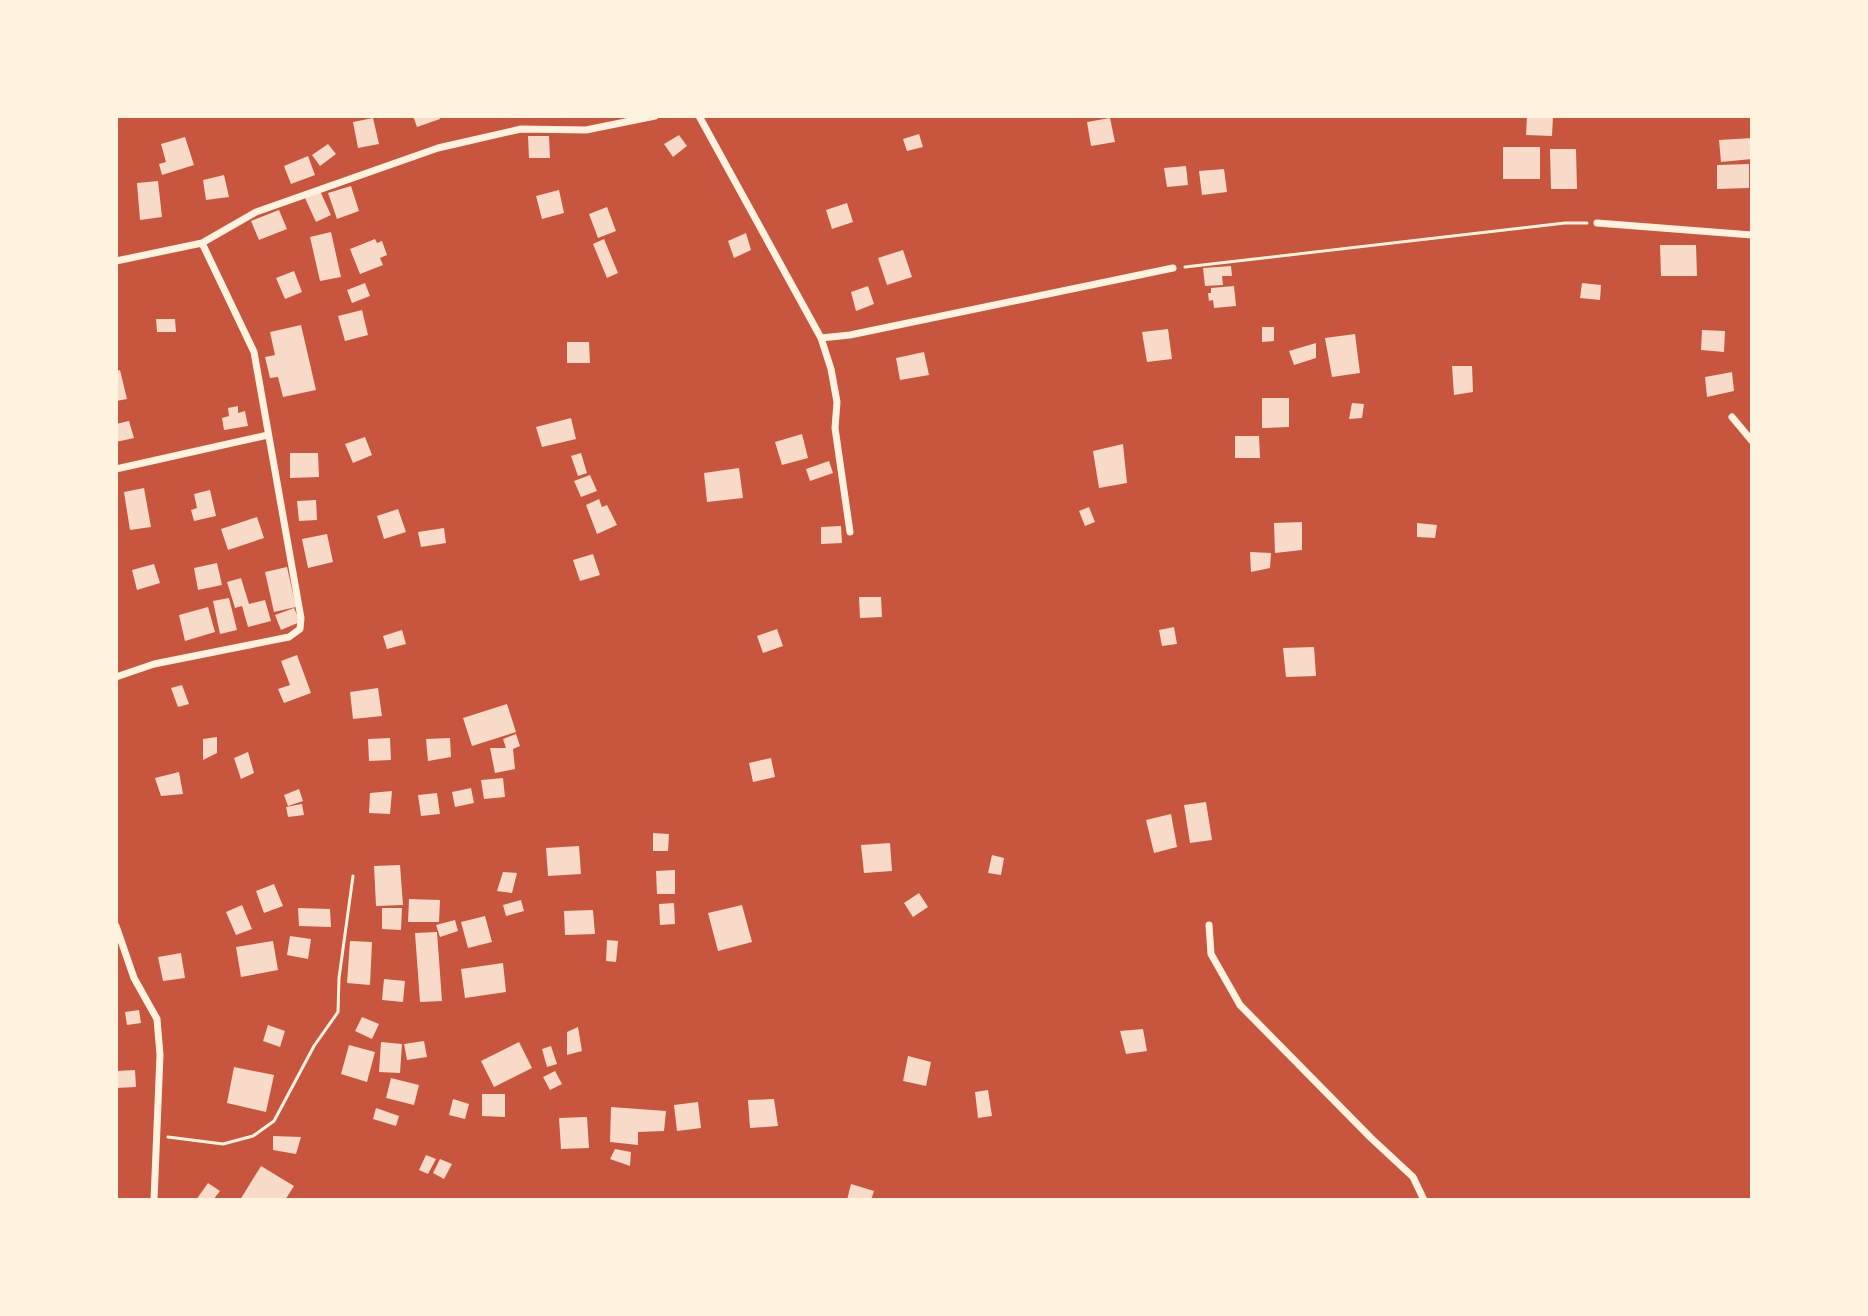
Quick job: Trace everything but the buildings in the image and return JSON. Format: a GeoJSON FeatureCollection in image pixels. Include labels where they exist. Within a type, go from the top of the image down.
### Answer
{"type":"FeatureCollection","features":[{"type":"Feature","properties":{"kind":"street"},"geometry":{"type":"LineString","coordinates":[[116,261],[202,243],[256,212],[438,148],[521,129],[586,130],[655,116]]}},
{"type":"Feature","properties":{"kind":"street"},"geometry":{"type":"LineString","coordinates":[[699,116],[821,338],[837,402],[835,428],[850,532]]}},
{"type":"Feature","properties":{"kind":"street"},"geometry":{"type":"LineString","coordinates":[[1597,223],[1752,235]]}},
{"type":"Feature","properties":{"kind":"street"},"geometry":{"type":"LineString","coordinates":[[116,677],[154,664],[289,637],[300,629],[301,618],[254,352],[202,243]]}},
{"type":"Feature","properties":{"kind":"street"},"geometry":{"type":"LineString","coordinates":[[821,338],[850,335],[1173,268]]}},
{"type":"Feature","properties":{"kind":"street"},"geometry":{"type":"LineString","coordinates":[[1732,417],[1752,441]]}},
{"type":"Feature","properties":{"kind":"street"},"geometry":{"type":"LineString","coordinates":[[116,469],[268,435]]}},
{"type":"Feature","properties":{"kind":"street"},"geometry":{"type":"LineString","coordinates":[[1209,925],[1211,954],[1240,1005],[1413,1177],[1424,1200]]}},
{"type":"Feature","properties":{"kind":"street"},"geometry":{"type":"LineString","coordinates":[[116,926],[134,978],[157,1019],[160,1055],[154,1200]]}},
{"type":"Feature","properties":{"kind":"path"},"geometry":{"type":"LineString","coordinates":[[1173,268],[1565,223],[1597,223]]}},
{"type":"Feature","properties":{"kind":"path"},"geometry":{"type":"LineString","coordinates":[[156,1136],[223,1144],[253,1136],[274,1121],[314,1046],[338,1012],[339,978],[353,876]]}}]}
